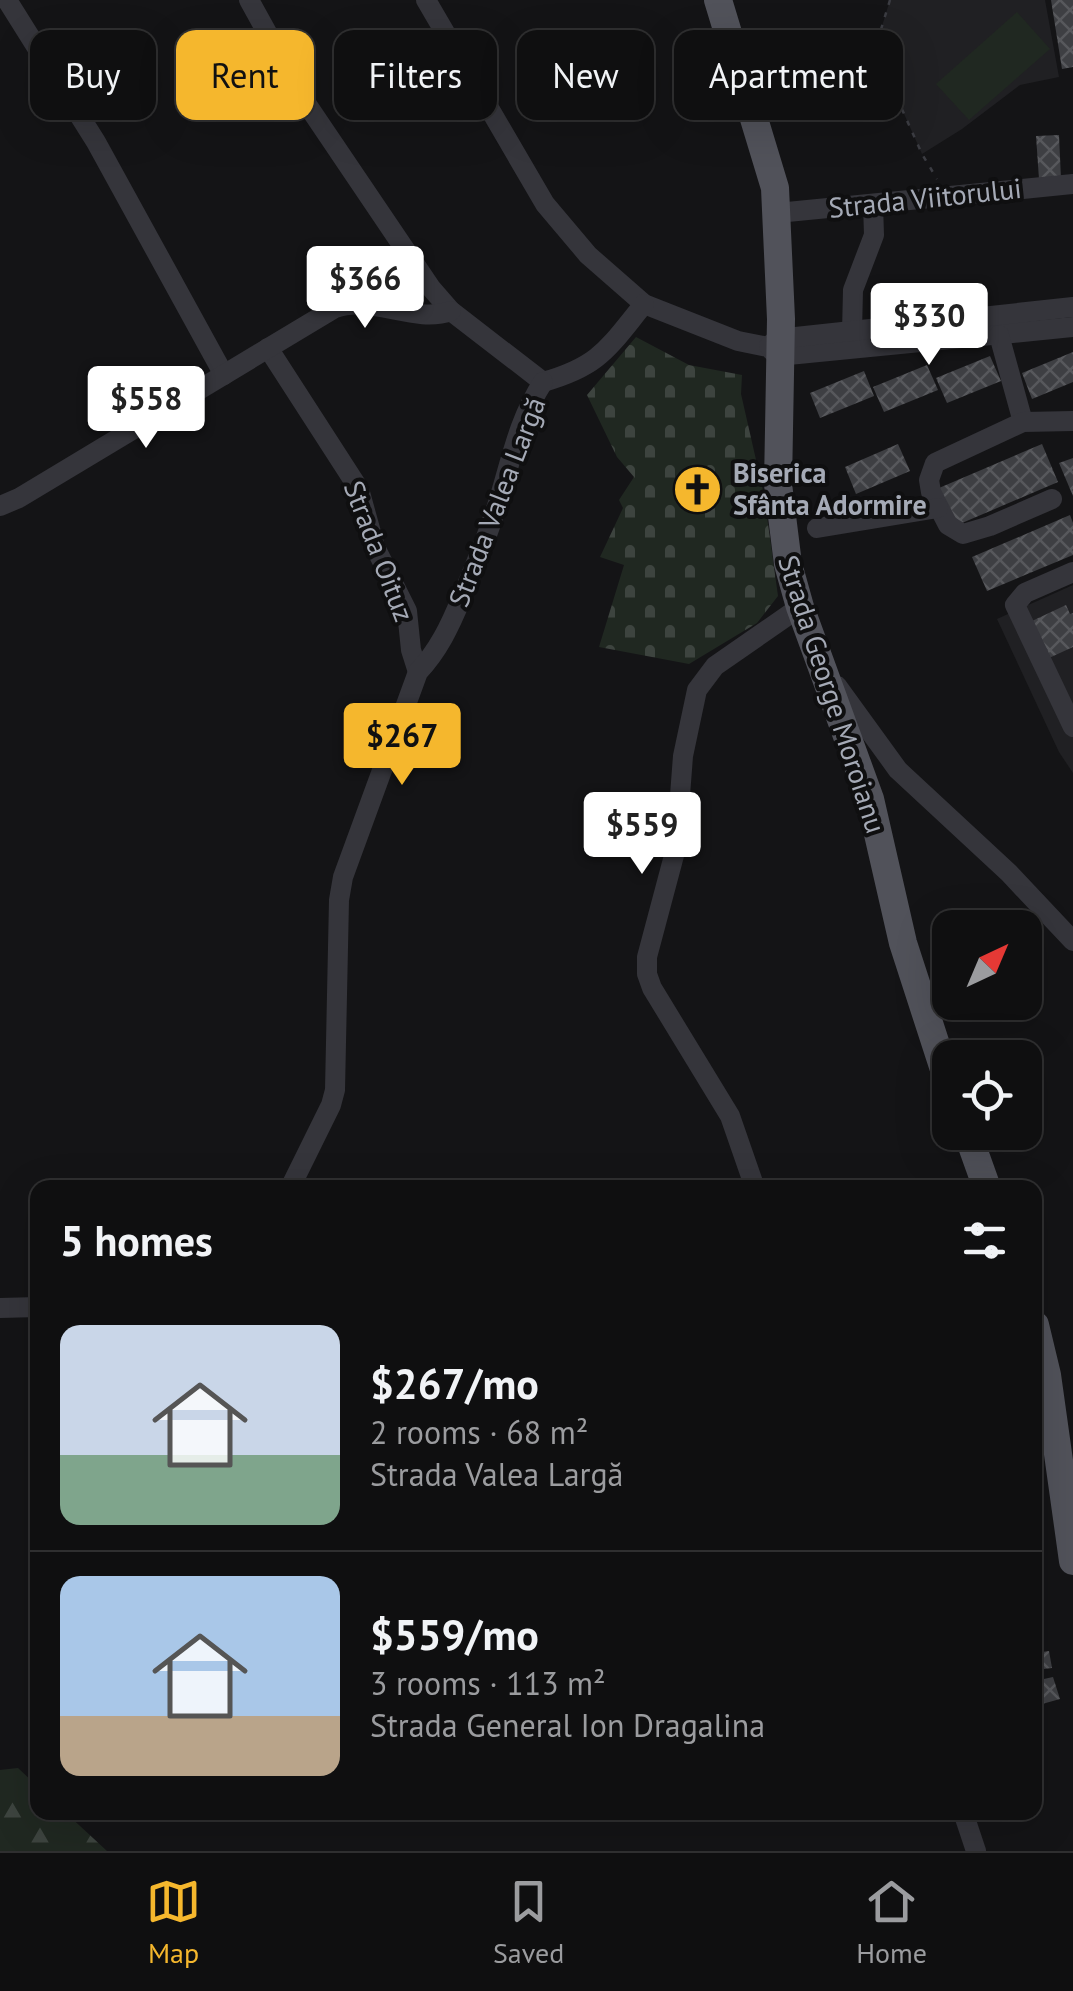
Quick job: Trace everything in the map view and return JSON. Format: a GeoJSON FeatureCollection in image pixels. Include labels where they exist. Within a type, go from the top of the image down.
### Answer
{"type":"FeatureCollection","features":[{"type":"Feature","properties":{"kind":"main road","name":"Strada George Moroianu"},"geometry":{"type":"LineString","coordinates":[[718,0],[770,170],[777,214],[779,512],[788,564],[800,608],[870,799],[903,943],[934,1040]]}},
{"type":"Feature","properties":{"kind":"main road"},"geometry":{"type":"LineString","coordinates":[[974,1150],[985,1180]]}},
{"type":"Feature","properties":{"kind":"main road"},"geometry":{"type":"LineString","coordinates":[[1042,1357],[1073,1561]]}},
{"type":"Feature","properties":{"kind":"street"},"geometry":{"type":"LineString","coordinates":[[8,0],[96,142],[224,375]]}},
{"type":"Feature","properties":{"kind":"street"},"geometry":{"type":"LineString","coordinates":[[250,0],[306,103],[451,312],[543,382],[582,370],[595,360],[644,304]]}},
{"type":"Feature","properties":{"kind":"street"},"geometry":{"type":"LineString","coordinates":[[426,0],[545,204],[588,255],[644,304],[720,334],[776,348],[1073,327]]}},
{"type":"Feature","properties":{"kind":"street","name":"Strada Viitorului"},"geometry":{"type":"LineString","coordinates":[[777,214],[1073,184]]}},
{"type":"Feature","properties":{"kind":"street"},"geometry":{"type":"LineString","coordinates":[[852,332],[853,290],[874,235],[873,204]]}},
{"type":"Feature","properties":{"kind":"street"},"geometry":{"type":"LineString","coordinates":[[0,506],[344,304],[433,315],[451,312]]}},
{"type":"Feature","properties":{"kind":"street"},"geometry":{"type":"LineString","coordinates":[[776,348],[852,332],[1073,308]]}},
{"type":"Feature","properties":{"kind":"street"},"geometry":{"type":"LineString","coordinates":[[999,335],[1023,422]]}},
{"type":"Feature","properties":{"kind":"street","name":"Strada Oituz"},"geometry":{"type":"LineString","coordinates":[[268,348],[359,488],[376,546],[407,611],[418,672]]}},
{"type":"Feature","properties":{"kind":"street","name":"Strada Valea Largă"},"geometry":{"type":"LineString","coordinates":[[294,1180],[335,1090],[339,900],[343,877],[418,672],[436,652],[451,623],[496,510],[514,442],[528,406],[543,382]]}},
{"type":"Feature","properties":{"kind":"street"},"geometry":{"type":"LineString","coordinates":[[1052,499],[963,534],[948,525],[928,480],[936,463],[1023,422],[1073,421]]}},
{"type":"Feature","properties":{"kind":"street"},"geometry":{"type":"LineString","coordinates":[[817,528],[938,508]]}},
{"type":"Feature","properties":{"kind":"street"},"geometry":{"type":"LineString","coordinates":[[1073,572],[1025,593],[1015,605],[1073,727]]}},
{"type":"Feature","properties":{"kind":"street"},"geometry":{"type":"LineString","coordinates":[[752,1180],[730,1116],[652,988],[647,957],[676,848],[683,756],[698,690],[716,666],[800,608]]}},
{"type":"Feature","properties":{"kind":"street"},"geometry":{"type":"LineString","coordinates":[[828,678],[898,770],[1010,873],[1073,940]]}},
{"type":"Feature","properties":{"kind":"street"},"geometry":{"type":"LineString","coordinates":[[0,1308],[30,1307]]}},
{"type":"Feature","properties":{"kind":"street"},"geometry":{"type":"LineString","coordinates":[[966,1820],[976,1851]]}},
{"type":"Feature","properties":{"kind":"path"},"geometry":{"type":"LineString","coordinates":[[890,0],[875,49],[922,154],[949,196]]}},
{"type":"Feature","properties":{"kind":"shaded area"},"geometry":{"type":"Polygon","coordinates":[[[890,0],[1045,0],[1059,77],[1020,85],[922,154],[903,112],[903,30],[881,30],[890,0]]]}},
{"type":"Feature","properties":{"kind":"shaded area"},"geometry":{"type":"Polygon","coordinates":[[[1073,585],[1073,773],[1059,752],[997,619],[1073,585]]]}},
{"type":"Feature","properties":{"kind":"green space"},"geometry":{"type":"Polygon","coordinates":[[[1017,12],[1050,49],[969,120],[936,84],[1017,12]]]}},
{"type":"Feature","properties":{"kind":"green space"},"geometry":{"type":"Polygon","coordinates":[[[636,337],[689,365],[742,375],[741,394],[764,495],[778,596],[757,623],[689,664],[599,647],[624,565],[600,557],[623,508],[619,500],[634,477],[617,457],[587,395],[636,337]]]}},
{"type":"Feature","properties":{"kind":"green space"},"geometry":{"type":"Polygon","coordinates":[[[18,1768],[30,1779],[30,1820],[74,1820],[107,1851],[0,1851],[0,1770],[18,1768]]]}},
{"type":"Feature","properties":{"kind":"building"},"geometry":{"type":"Polygon","coordinates":[[[1051,0],[1073,0],[1073,67],[1062,69],[1051,0]]]}},
{"type":"Feature","properties":{"kind":"building"},"geometry":{"type":"Polygon","coordinates":[[[1059,135],[1061,179],[1039,179],[1036,136],[1059,135]]]}},
{"type":"Feature","properties":{"kind":"building"},"geometry":{"type":"Polygon","coordinates":[[[1073,352],[1073,382],[1032,399],[1022,373],[1073,352]]]}},
{"type":"Feature","properties":{"kind":"building"},"geometry":{"type":"Polygon","coordinates":[[[990,356],[1001,381],[947,403],[936,378],[990,356]]]}},
{"type":"Feature","properties":{"kind":"building"},"geometry":{"type":"Polygon","coordinates":[[[927,365],[938,390],[884,412],[873,387],[927,365]]]}},
{"type":"Feature","properties":{"kind":"building"},"geometry":{"type":"Polygon","coordinates":[[[864,371],[874,396],[820,418],[810,393],[864,371]]]}},
{"type":"Feature","properties":{"kind":"building"},"geometry":{"type":"Polygon","coordinates":[[[898,444],[910,471],[856,494],[845,467],[898,444]]]}},
{"type":"Feature","properties":{"kind":"building"},"geometry":{"type":"Polygon","coordinates":[[[1042,444],[1058,482],[955,526],[939,488],[1042,444]]]}},
{"type":"Feature","properties":{"kind":"building"},"geometry":{"type":"Polygon","coordinates":[[[1073,458],[1073,496],[1059,463],[1073,458]]]}},
{"type":"Feature","properties":{"kind":"building"},"geometry":{"type":"Polygon","coordinates":[[[1070,515],[1073,555],[987,591],[972,557],[1070,515]]]}},
{"type":"Feature","properties":{"kind":"building"},"geometry":{"type":"Polygon","coordinates":[[[1066,605],[1073,613],[1073,647],[1049,658],[1032,621],[1066,605]]]}},
{"type":"Feature","properties":{"kind":"building"},"geometry":{"type":"Polygon","coordinates":[[[1049,1651],[1052,1668],[1042,1669],[1042,1652],[1049,1651]]]}},
{"type":"Feature","properties":{"kind":"building"},"geometry":{"type":"Polygon","coordinates":[[[1053,1677],[1060,1699],[1042,1704],[1042,1679],[1053,1677]]]}},
{"type":"Feature","properties":{"kind":"place","name":"Biserica Sfânta Adormire"},"geometry":{"type":"Point","coordinates":[698,489]}}]}
